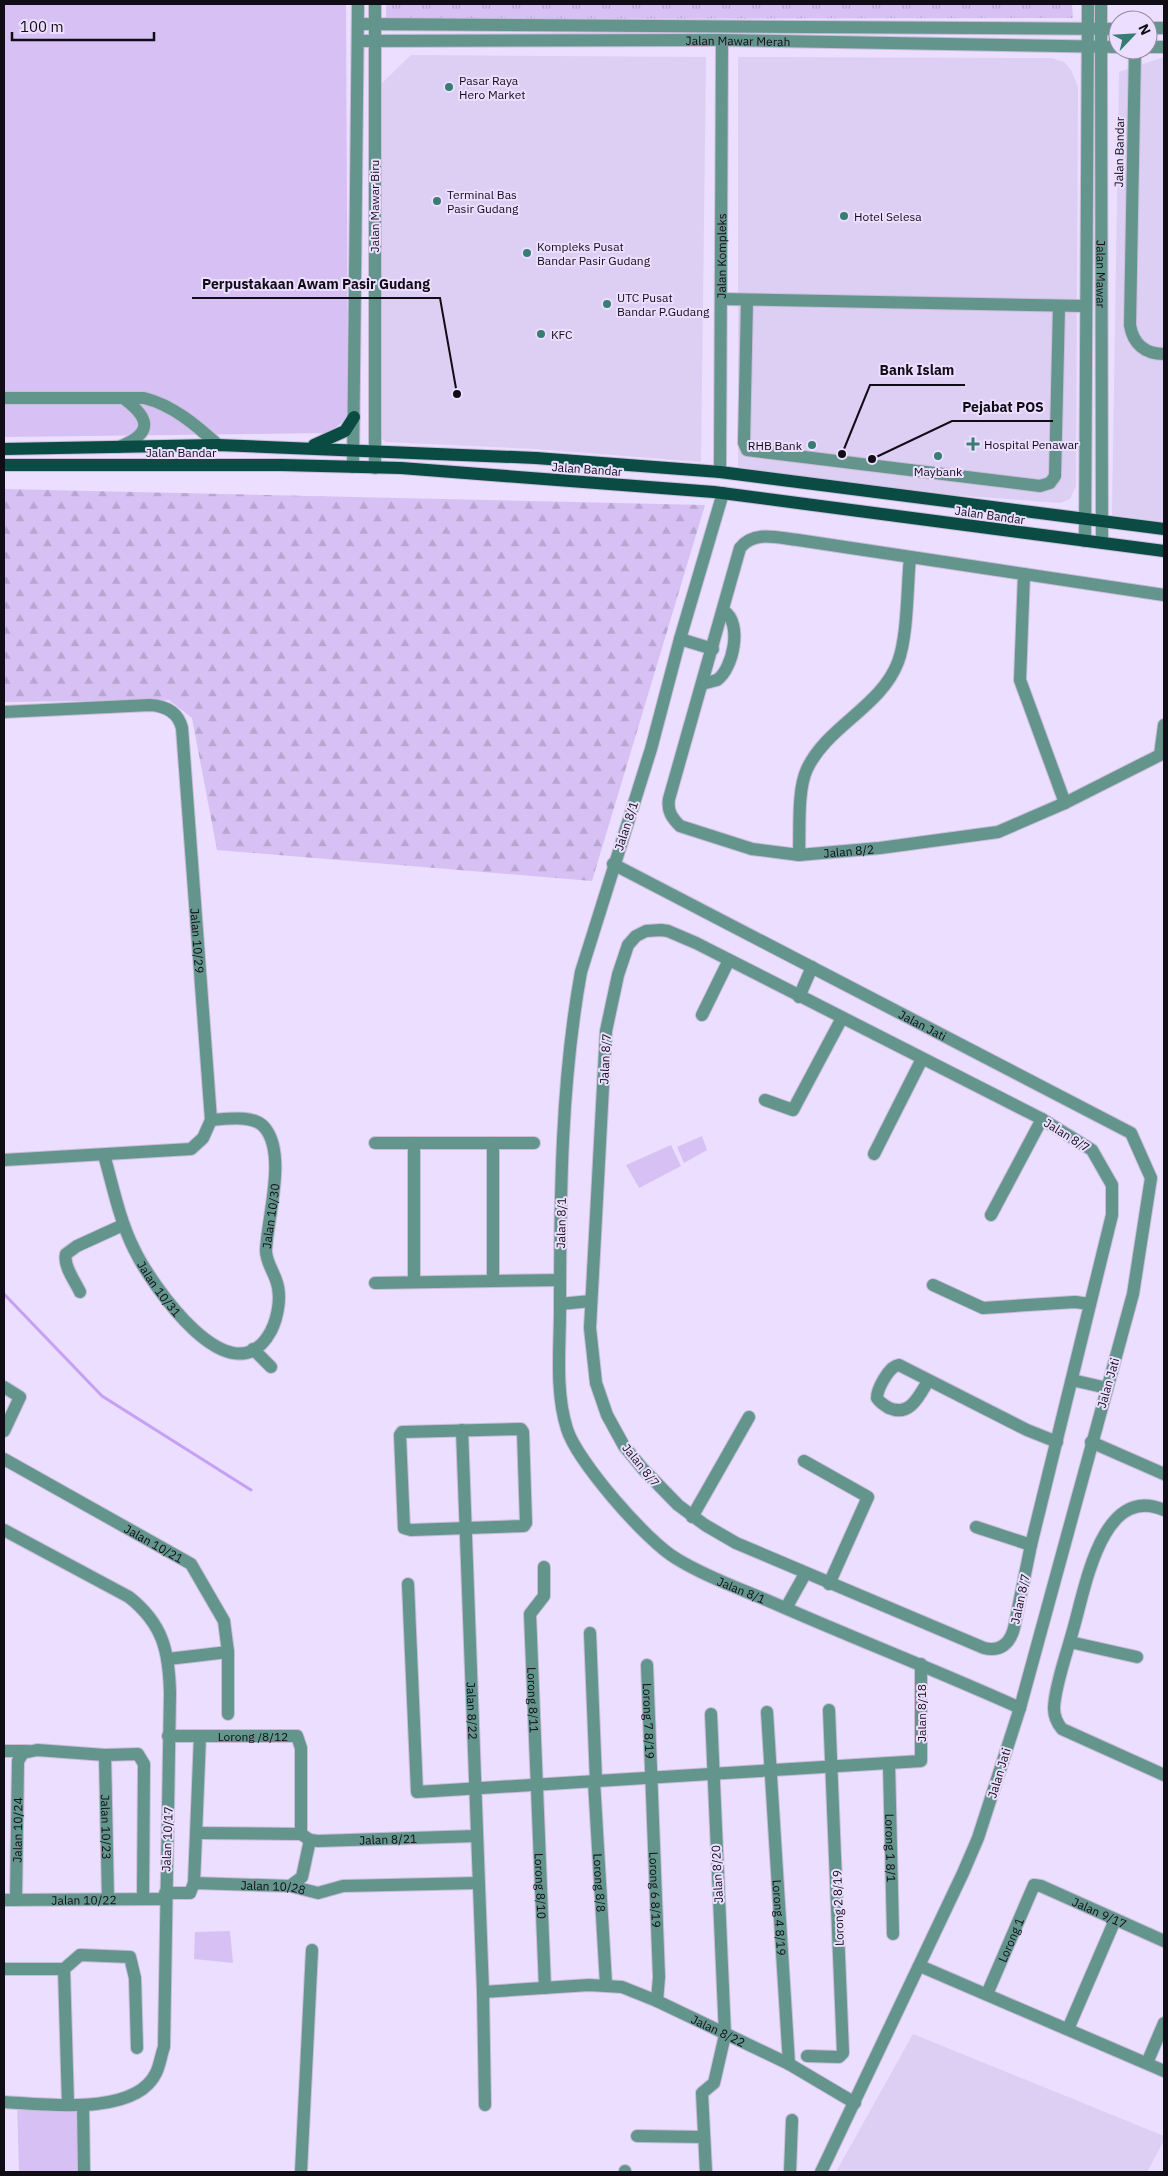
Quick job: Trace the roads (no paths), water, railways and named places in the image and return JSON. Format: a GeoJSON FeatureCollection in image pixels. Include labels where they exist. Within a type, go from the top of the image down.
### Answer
{"type":"FeatureCollection","features":[{"type":"Feature","properties":{"kind":"main road"},"geometry":{"type":"LineString","coordinates":[[309,447],[345,431],[354,417]]}},
{"type":"Feature","properties":{"kind":"main road","name":"Jalan Bandar"},"geometry":{"type":"LineString","coordinates":[[4,449],[218,445],[309,447],[536,458],[720,472],[1164,529]]}},
{"type":"Feature","properties":{"kind":"main road","name":"Jalan Bandar"},"geometry":{"type":"LineString","coordinates":[[4,465],[354,467],[723,493],[1164,551]]}},
{"type":"Feature","properties":{"kind":"street","name":"Jalan Mawar Biru"},"geometry":{"type":"LineString","coordinates":[[354,467],[358,4]]}},
{"type":"Feature","properties":{"kind":"street","name":"Jalan Mawar Biru"},"geometry":{"type":"LineString","coordinates":[[375,4],[375,468]]}},
{"type":"Feature","properties":{"kind":"street","name":"Jalan Mawar"},"geometry":{"type":"LineString","coordinates":[[1088,4],[1094,28],[1102,543]]}},
{"type":"Feature","properties":{"kind":"street","name":"Jalan Mawar"},"geometry":{"type":"LineString","coordinates":[[1094,28],[1101,4]]}},
{"type":"Feature","properties":{"kind":"street","name":"Jalan Mawar Merah"},"geometry":{"type":"LineString","coordinates":[[358,24],[1108,29]]}},
{"type":"Feature","properties":{"kind":"street","name":"Jalan Mawar Merah"},"geometry":{"type":"LineString","coordinates":[[358,42],[722,40],[1108,47]]}},
{"type":"Feature","properties":{"kind":"street","name":"Jalan Kompleks"},"geometry":{"type":"LineString","coordinates":[[720,472],[722,40]]}},
{"type":"Feature","properties":{"kind":"street","name":"Jalan Mawar"},"geometry":{"type":"LineString","coordinates":[[1085,541],[1086,306],[1094,47]]}},
{"type":"Feature","properties":{"kind":"street","name":"Jalan Bandar"},"geometry":{"type":"LineString","coordinates":[[1135,60],[1130,324],[1134,339],[1138,345],[1151,353],[1164,354]]}},
{"type":"Feature","properties":{"kind":"street"},"geometry":{"type":"LineString","coordinates":[[721,299],[1086,306]]}},
{"type":"Feature","properties":{"kind":"street"},"geometry":{"type":"LineString","coordinates":[[747,300],[744,443],[747,450],[1040,486],[1050,483],[1055,476],[1059,306]]}},
{"type":"Feature","properties":{"kind":"street"},"geometry":{"type":"LineString","coordinates":[[4,398],[144,398],[160,403],[200,430],[218,445]]}},
{"type":"Feature","properties":{"kind":"street"},"geometry":{"type":"LineString","coordinates":[[118,448],[137,439],[141,434],[144,422],[139,409],[123,398]]}},
{"type":"Feature","properties":{"kind":"street","name":"Jalan 8/1"},"geometry":{"type":"LineString","coordinates":[[723,493],[680,639],[651,749],[581,972],[574,1008],[563,1135],[560,1280],[560,1399],[568,1432],[584,1461],[643,1532],[668,1553],[699,1571],[922,1664],[1020,1708]]}},
{"type":"Feature","properties":{"kind":"street","name":"Jalan 8/2"},"geometry":{"type":"LineString","coordinates":[[1164,595],[798,540],[755,537],[748,539],[740,548],[668,809],[672,818],[680,826],[752,848],[798,855],[880,848],[998,832],[1065,803],[1160,755],[1164,726]]}},
{"type":"Feature","properties":{"kind":"street"},"geometry":{"type":"LineString","coordinates":[[798,855],[803,788],[807,770],[829,739],[882,689],[898,662],[902,642],[910,557]]}},
{"type":"Feature","properties":{"kind":"street"},"geometry":{"type":"LineString","coordinates":[[1024,574],[1020,680],[1065,803]]}},
{"type":"Feature","properties":{"kind":"street"},"geometry":{"type":"LineString","coordinates":[[702,684],[717,680],[727,667],[735,638],[735,626],[731,616],[724,611]]}},
{"type":"Feature","properties":{"kind":"street"},"geometry":{"type":"LineString","coordinates":[[680,639],[712,649]]}},
{"type":"Feature","properties":{"kind":"street","name":"Jalan 10/29"},"geometry":{"type":"LineString","coordinates":[[4,712],[150,705],[166,708],[178,717],[182,728],[211,1120]]}},
{"type":"Feature","properties":{"kind":"street","name":"Jalan Jati"},"geometry":{"type":"LineString","coordinates":[[614,864],[812,968],[1104,1117],[1134,1135],[1150,1172],[1151,1182],[1133,1294],[1091,1442],[1020,1708],[978,1838],[920,1966],[821,2172]]}},
{"type":"Feature","properties":{"kind":"street","name":"Jalan 8/7"},"geometry":{"type":"LineString","coordinates":[[664,930],[696,943],[729,960],[1042,1119],[1090,1148],[1112,1185],[1112,1215],[1031,1545],[1012,1634],[1004,1646],[998,1649],[984,1648],[805,1574],[736,1543],[692,1516],[662,1490],[633,1458],[607,1415],[601,1401],[593,1365],[590,1328],[591,1301],[606,1031],[618,975],[627,948],[636,936],[646,931],[664,930]]}},
{"type":"Feature","properties":{"kind":"street"},"geometry":{"type":"LineString","coordinates":[[702,1015],[729,960]]}},
{"type":"Feature","properties":{"kind":"street"},"geometry":{"type":"LineString","coordinates":[[799,997],[812,968]]}},
{"type":"Feature","properties":{"kind":"street"},"geometry":{"type":"LineString","coordinates":[[765,1100],[793,1110],[842,1018]]}},
{"type":"Feature","properties":{"kind":"street"},"geometry":{"type":"LineString","coordinates":[[874,1154],[922,1059]]}},
{"type":"Feature","properties":{"kind":"street","name":"Jalan 10/30"},"geometry":{"type":"LineString","coordinates":[[211,1120],[242,1119],[258,1122],[264,1126],[273,1143],[274,1179],[266,1253],[278,1285],[278,1309],[270,1332],[253,1349]]}},
{"type":"Feature","properties":{"kind":"street"},"geometry":{"type":"LineString","coordinates":[[991,1215],[1042,1119]]}},
{"type":"Feature","properties":{"kind":"street"},"geometry":{"type":"LineString","coordinates":[[4,1160],[190,1149],[203,1138],[211,1120]]}},
{"type":"Feature","properties":{"kind":"street"},"geometry":{"type":"LineString","coordinates":[[375,1143],[534,1143]]}},
{"type":"Feature","properties":{"kind":"street"},"geometry":{"type":"LineString","coordinates":[[414,1143],[414,1282]]}},
{"type":"Feature","properties":{"kind":"street"},"geometry":{"type":"LineString","coordinates":[[493,1143],[493,1281]]}},
{"type":"Feature","properties":{"kind":"street","name":"Jalan 10/31"},"geometry":{"type":"LineString","coordinates":[[104,1154],[123,1225],[143,1265],[181,1319],[193,1331],[232,1353],[242,1354],[253,1349]]}},
{"type":"Feature","properties":{"kind":"street"},"geometry":{"type":"LineString","coordinates":[[80,1292],[69,1271],[65,1259],[66,1254],[77,1246],[123,1225]]}},
{"type":"Feature","properties":{"kind":"street"},"geometry":{"type":"LineString","coordinates":[[375,1283],[560,1280]]}},
{"type":"Feature","properties":{"kind":"street"},"geometry":{"type":"LineString","coordinates":[[933,1285],[983,1308],[1075,1302],[1090,1304]]}},
{"type":"Feature","properties":{"kind":"street"},"geometry":{"type":"LineString","coordinates":[[560,1304],[591,1301]]}},
{"type":"Feature","properties":{"kind":"street"},"geometry":{"type":"LineString","coordinates":[[253,1349],[271,1367]]}},
{"type":"Feature","properties":{"kind":"street"},"geometry":{"type":"LineString","coordinates":[[1072,1380],[1107,1388]]}},
{"type":"Feature","properties":{"kind":"street"},"geometry":{"type":"LineString","coordinates":[[928,1381],[1057,1442]]}},
{"type":"Feature","properties":{"kind":"street"},"geometry":{"type":"LineString","coordinates":[[4,1387],[20,1397],[4,1430]]}},
{"type":"Feature","properties":{"kind":"street"},"geometry":{"type":"LineString","coordinates":[[692,1516],[749,1417]]}},
{"type":"Feature","properties":{"kind":"street"},"geometry":{"type":"LineString","coordinates":[[518,1428],[522,1430],[525,1525],[522,1527],[406,1530],[403,1517],[401,1433],[405,1431],[462,1430],[518,1428]]}},
{"type":"Feature","properties":{"kind":"street","name":"Jalan 8/22"},"geometry":{"type":"LineString","coordinates":[[462,1430],[483,1992],[485,2105]]}},
{"type":"Feature","properties":{"kind":"street"},"geometry":{"type":"LineString","coordinates":[[1091,1442],[1164,1474]]}},
{"type":"Feature","properties":{"kind":"street","name":"Jalan 10/21"},"geometry":{"type":"LineString","coordinates":[[4,1459],[190,1563],[224,1621],[228,1652],[228,1714]]}},
{"type":"Feature","properties":{"kind":"street"},"geometry":{"type":"LineString","coordinates":[[804,1461],[868,1497],[829,1584]]}},
{"type":"Feature","properties":{"kind":"street"},"geometry":{"type":"LineString","coordinates":[[1164,1510],[1156,1506],[1138,1507],[1122,1515],[1108,1528],[1094,1555],[1055,1699],[1054,1709],[1058,1723],[1069,1733],[1164,1775]]}},
{"type":"Feature","properties":{"kind":"street"},"geometry":{"type":"LineString","coordinates":[[976,1527],[1031,1545]]}},
{"type":"Feature","properties":{"kind":"street","name":"Jalan 10/17"},"geometry":{"type":"LineString","coordinates":[[4,1530],[137,1603],[157,1627],[168,1659],[164,2047],[156,2074],[139,2092],[117,2100],[83,2105],[4,2102]]}},
{"type":"Feature","properties":{"kind":"street","name":"Lorong 8/11"},"geometry":{"type":"LineString","coordinates":[[538,1785],[530,1614],[544,1596],[544,1567]]}},
{"type":"Feature","properties":{"kind":"street"},"geometry":{"type":"LineString","coordinates":[[786,1608],[805,1574]]}},
{"type":"Feature","properties":{"kind":"street"},"geometry":{"type":"LineString","coordinates":[[408,1584],[417,1792],[889,1763]]}},
{"type":"Feature","properties":{"kind":"street"},"geometry":{"type":"LineString","coordinates":[[590,1633],[595,1781]]}},
{"type":"Feature","properties":{"kind":"street"},"geometry":{"type":"LineString","coordinates":[[1070,1642],[1137,1657]]}},
{"type":"Feature","properties":{"kind":"street"},"geometry":{"type":"LineString","coordinates":[[168,1659],[228,1652]]}},
{"type":"Feature","properties":{"kind":"street","name":"Jalan 8/18"},"geometry":{"type":"LineString","coordinates":[[889,1763],[921,1761],[922,1664]]}},
{"type":"Feature","properties":{"kind":"street","name":"Lorong 7 8/19"},"geometry":{"type":"LineString","coordinates":[[647,1665],[651,1778]]}},
{"type":"Feature","properties":{"kind":"street","name":"Lorong 2 8/19"},"geometry":{"type":"LineString","coordinates":[[807,2056],[839,2057],[843,2055],[844,2049],[829,1710]]}},
{"type":"Feature","properties":{"kind":"street","name":"Lorong 4 8/19"},"geometry":{"type":"LineString","coordinates":[[767,1712],[789,2064]]}},
{"type":"Feature","properties":{"kind":"street","name":"Jalan 8/20"},"geometry":{"type":"LineString","coordinates":[[706,2172],[702,2093],[715,2081],[725,2035],[712,1774],[711,1714]]}},
{"type":"Feature","properties":{"kind":"street","name":"Lorong /8/12"},"geometry":{"type":"LineString","coordinates":[[168,1736],[294,1735],[300,1738],[305,1837]]}},
{"type":"Feature","properties":{"kind":"street"},"geometry":{"type":"LineString","coordinates":[[165,1896],[190,1893],[194,1883],[198,1833],[200,1736]]}},
{"type":"Feature","properties":{"kind":"street"},"geometry":{"type":"LineString","coordinates":[[4,1751],[105,1755],[138,1754],[144,1764],[144,1899]]}},
{"type":"Feature","properties":{"kind":"street","name":"Jalan 10/24"},"geometry":{"type":"LineString","coordinates":[[10,1900],[18,1761],[23,1753],[28,1751]]}},
{"type":"Feature","properties":{"kind":"street","name":"Jalan 10/23"},"geometry":{"type":"LineString","coordinates":[[105,1755],[108,1899]]}},
{"type":"Feature","properties":{"kind":"street","name":"Lorong 1 8/1"},"geometry":{"type":"LineString","coordinates":[[889,1763],[893,1934]]}},
{"type":"Feature","properties":{"kind":"street","name":"Lorong 6 8/19"},"geometry":{"type":"LineString","coordinates":[[651,1778],[659,1976],[657,2001]]}},
{"type":"Feature","properties":{"kind":"street","name":"Lorong 8/8"},"geometry":{"type":"LineString","coordinates":[[595,1781],[606,1984]]}},
{"type":"Feature","properties":{"kind":"street","name":"Lorong 8/10"},"geometry":{"type":"LineString","coordinates":[[538,1785],[545,1988]]}},
{"type":"Feature","properties":{"kind":"street","name":"Jalan 8/21"},"geometry":{"type":"LineString","coordinates":[[198,1833],[305,1837],[476,1836]]}},
{"type":"Feature","properties":{"kind":"street"},"geometry":{"type":"LineString","coordinates":[[290,1886],[304,1875],[305,1837]]}},
{"type":"Feature","properties":{"kind":"street","name":"Jalan 10/28"},"geometry":{"type":"LineString","coordinates":[[194,1883],[290,1886],[318,1893],[344,1886],[478,1883]]}},
{"type":"Feature","properties":{"kind":"street","name":"Jalan 9/17"},"geometry":{"type":"LineString","coordinates":[[1034,1885],[1041,1886],[1164,1941]]}},
{"type":"Feature","properties":{"kind":"street","name":"Lorong 1"},"geometry":{"type":"LineString","coordinates":[[986,1994],[1034,1885]]}},
{"type":"Feature","properties":{"kind":"street","name":"Jalan 10/22"},"geometry":{"type":"LineString","coordinates":[[10,1900],[144,1899],[165,1896]]}},
{"type":"Feature","properties":{"kind":"street"},"geometry":{"type":"LineString","coordinates":[[1068,2029],[1115,1920]]}},
{"type":"Feature","properties":{"kind":"street"},"geometry":{"type":"LineString","coordinates":[[301,2172],[312,1950]]}},
{"type":"Feature","properties":{"kind":"street"},"geometry":{"type":"LineString","coordinates":[[4,1970],[64,1969],[80,1955],[130,1957],[135,1978],[137,2048]]}},
{"type":"Feature","properties":{"kind":"street"},"geometry":{"type":"LineString","coordinates":[[920,1966],[1164,2071]]}},
{"type":"Feature","properties":{"kind":"street"},"geometry":{"type":"LineString","coordinates":[[64,1969],[68,2104]]}},
{"type":"Feature","properties":{"kind":"street","name":"Jalan 8/22"},"geometry":{"type":"LineString","coordinates":[[483,1992],[606,1984],[622,1987],[657,2001],[789,2064],[854,2103]]}},
{"type":"Feature","properties":{"kind":"street"},"geometry":{"type":"LineString","coordinates":[[1147,2063],[1164,2023]]}},
{"type":"Feature","properties":{"kind":"street"},"geometry":{"type":"LineString","coordinates":[[83,2105],[84,2172]]}},
{"type":"Feature","properties":{"kind":"street"},"geometry":{"type":"LineString","coordinates":[[790,2172],[792,2120]]}},
{"type":"Feature","properties":{"kind":"street"},"geometry":{"type":"LineString","coordinates":[[637,2136],[703,2137]]}},
{"type":"Feature","properties":{"kind":"waterway"},"geometry":{"type":"LineString","coordinates":[[4,1294],[102,1396],[251,1490]]}},
{"type":"Feature","properties":{"kind":"place","name":"Pasar Raya Hero Market"},"geometry":{"type":"Point","coordinates":[449,87]}},
{"type":"Feature","properties":{"kind":"place","name":"Terminal Bas Pasir Gudang"},"geometry":{"type":"Point","coordinates":[437,201]}},
{"type":"Feature","properties":{"kind":"place","name":"Hotel Selesa"},"geometry":{"type":"Point","coordinates":[844,216]}},
{"type":"Feature","properties":{"kind":"place","name":"Kompleks Pusat Bandar Pasir Gudang"},"geometry":{"type":"Point","coordinates":[527,253]}},
{"type":"Feature","properties":{"kind":"place","name":"UTC Pusat Bandar P.Gudang"},"geometry":{"type":"Point","coordinates":[607,304]}},
{"type":"Feature","properties":{"kind":"place","name":"KFC"},"geometry":{"type":"Point","coordinates":[541,334]}},
{"type":"Feature","properties":{"kind":"place","name":"Perpustakaan Awam Pasir Gudang"},"geometry":{"type":"Point","coordinates":[457,394]}},
{"type":"Feature","properties":{"kind":"place","name":"Hospital Penawar"},"geometry":{"type":"Point","coordinates":[973,444]}},
{"type":"Feature","properties":{"kind":"place","name":"RHB Bank"},"geometry":{"type":"Point","coordinates":[812,445]}},
{"type":"Feature","properties":{"kind":"place","name":"Bank Islam"},"geometry":{"type":"Point","coordinates":[842,454]}},
{"type":"Feature","properties":{"kind":"place","name":"Maybank"},"geometry":{"type":"Point","coordinates":[938,456]}},
{"type":"Feature","properties":{"kind":"place","name":"Pejabat POS"},"geometry":{"type":"Point","coordinates":[872,459]}}]}
